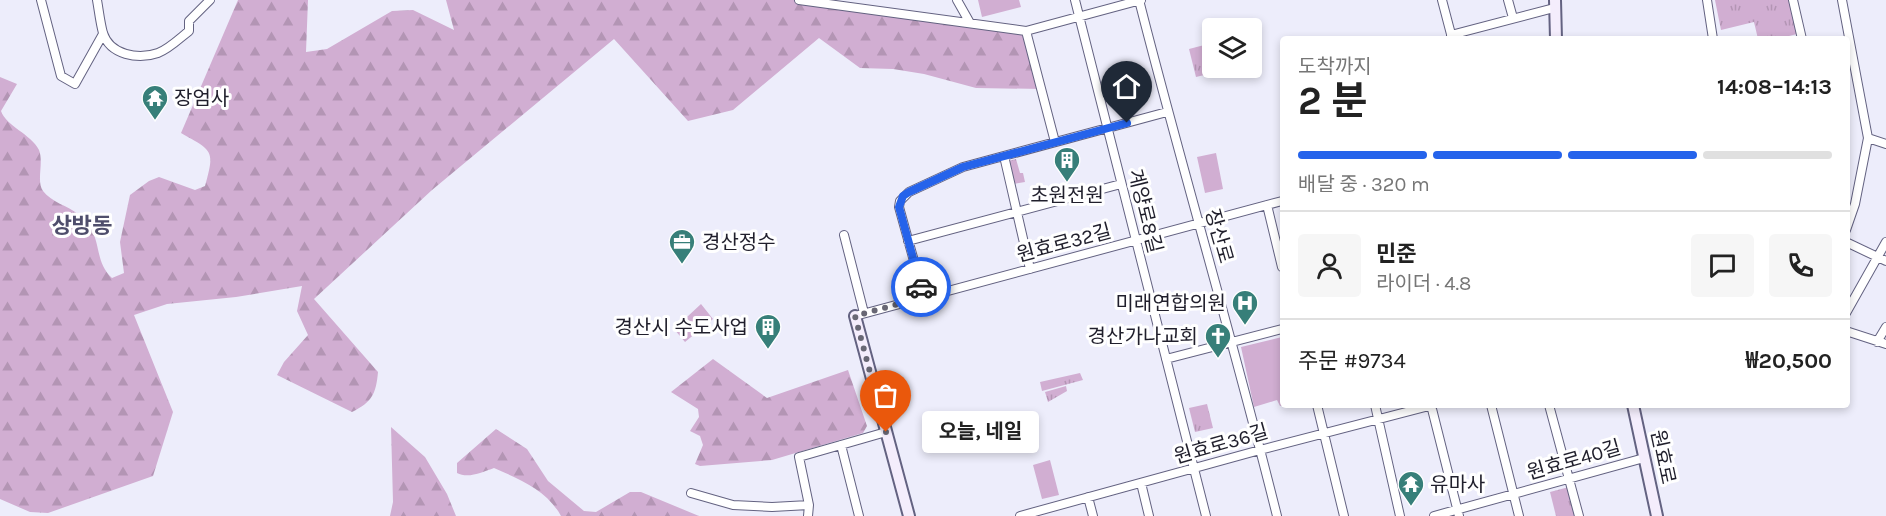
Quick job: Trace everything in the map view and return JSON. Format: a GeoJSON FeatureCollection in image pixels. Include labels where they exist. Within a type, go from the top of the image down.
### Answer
{"type":"FeatureCollection","features":[{"type":"Feature","properties":{"kind":"street"},"geometry":{"type":"LineString","coordinates":[[40,0],[61,76],[75,84],[103,34]]}},
{"type":"Feature","properties":{"kind":"street"},"geometry":{"type":"LineString","coordinates":[[97,0],[103,34],[112,48],[122,53],[144,56],[160,52],[189,31],[189,21],[210,0]]}},
{"type":"Feature","properties":{"kind":"street"},"geometry":{"type":"LineString","coordinates":[[799,0],[1026,32],[1140,0]]}},
{"type":"Feature","properties":{"kind":"street"},"geometry":{"type":"LineString","coordinates":[[957,0],[970,23]]}},
{"type":"Feature","properties":{"kind":"street","name":"계양로8길"},"geometry":{"type":"LineString","coordinates":[[1075,0],[1206,516]]}},
{"type":"Feature","properties":{"kind":"street","name":"장산로"},"geometry":{"type":"LineString","coordinates":[[1140,0],[1167,112],[1232,342],[1277,516]]}},
{"type":"Feature","properties":{"kind":"street"},"geometry":{"type":"LineString","coordinates":[[1442,0],[1452,36]]}},
{"type":"Feature","properties":{"kind":"street"},"geometry":{"type":"LineString","coordinates":[[1508,0],[1514,18]]}},
{"type":"Feature","properties":{"kind":"street"},"geometry":{"type":"LineString","coordinates":[[1707,0],[1713,36]]}},
{"type":"Feature","properties":{"kind":"street"},"geometry":{"type":"LineString","coordinates":[[1793,0],[1798,36]]}},
{"type":"Feature","properties":{"kind":"street"},"geometry":{"type":"LineString","coordinates":[[1842,0],[1847,36]]}},
{"type":"Feature","properties":{"kind":"street"},"geometry":{"type":"LineString","coordinates":[[1455,36],[1555,4],[1556,36]]}},
{"type":"Feature","properties":{"kind":"street"},"geometry":{"type":"LineString","coordinates":[[1026,32],[1055,142]]}},
{"type":"Feature","properties":{"kind":"street"},"geometry":{"type":"LineString","coordinates":[[1850,62],[1868,138],[1850,218]]}},
{"type":"Feature","properties":{"kind":"street"},"geometry":{"type":"LineString","coordinates":[[924,297],[899,207],[903,196],[963,167],[1167,112]]}},
{"type":"Feature","properties":{"kind":"street"},"geometry":{"type":"LineString","coordinates":[[1868,138],[1886,144]]}},
{"type":"Feature","properties":{"kind":"street"},"geometry":{"type":"LineString","coordinates":[[1004,156],[1030,269]]}},
{"type":"Feature","properties":{"kind":"street"},"geometry":{"type":"LineString","coordinates":[[908,241],[1121,184]]}},
{"type":"Feature","properties":{"kind":"street","name":"원효로32길"},"geometry":{"type":"LineString","coordinates":[[860,315],[1280,202]]}},
{"type":"Feature","properties":{"kind":"street"},"geometry":{"type":"LineString","coordinates":[[1267,205],[1280,259]]}},
{"type":"Feature","properties":{"kind":"street"},"geometry":{"type":"LineString","coordinates":[[844,235],[886,432],[909,516]]}},
{"type":"Feature","properties":{"kind":"street"},"geometry":{"type":"LineString","coordinates":[[1850,308],[1882,259],[1886,242]]}},
{"type":"Feature","properties":{"kind":"street"},"geometry":{"type":"LineString","coordinates":[[1850,244],[1882,259]]}},
{"type":"Feature","properties":{"kind":"street"},"geometry":{"type":"LineString","coordinates":[[1877,342],[1886,327]]}},
{"type":"Feature","properties":{"kind":"street"},"geometry":{"type":"LineString","coordinates":[[1166,359],[1280,330]]}},
{"type":"Feature","properties":{"kind":"street"},"geometry":{"type":"LineString","coordinates":[[1850,332],[1886,345]]}},
{"type":"Feature","properties":{"kind":"street"},"geometry":{"type":"LineString","coordinates":[[1318,408],[1344,516]]}},
{"type":"Feature","properties":{"kind":"street"},"geometry":{"type":"LineString","coordinates":[[1376,408],[1400,516]]}},
{"type":"Feature","properties":{"kind":"street","name":"원효로36길"},"geometry":{"type":"LineString","coordinates":[[1020,516],[1420,408]]}},
{"type":"Feature","properties":{"kind":"street"},"geometry":{"type":"LineString","coordinates":[[1432,408],[1458,513]]}},
{"type":"Feature","properties":{"kind":"street","name":"원효로40길"},"geometry":{"type":"LineString","coordinates":[[1492,408],[1519,516]]}},
{"type":"Feature","properties":{"kind":"street"},"geometry":{"type":"LineString","coordinates":[[1550,408],[1578,516]]}},
{"type":"Feature","properties":{"kind":"street","name":"원효로"},"geometry":{"type":"LineString","coordinates":[[1634,408],[1657,516]]}},
{"type":"Feature","properties":{"kind":"street"},"geometry":{"type":"LineString","coordinates":[[808,516],[809,505],[799,457],[886,432]]}},
{"type":"Feature","properties":{"kind":"street"},"geometry":{"type":"LineString","coordinates":[[841,445],[859,516]]}},
{"type":"Feature","properties":{"kind":"street","name":"원효로40길"},"geometry":{"type":"LineString","coordinates":[[1434,516],[1458,513],[1514,494],[1644,458]]}},
{"type":"Feature","properties":{"kind":"street"},"geometry":{"type":"LineString","coordinates":[[1141,483],[1149,516]]}},
{"type":"Feature","properties":{"kind":"street"},"geometry":{"type":"LineString","coordinates":[[691,493],[734,505],[772,507],[809,505]]}},
{"type":"Feature","properties":{"kind":"street"},"geometry":{"type":"LineString","coordinates":[[1088,498],[1093,516]]}},
{"type":"Feature","properties":{"kind":"green space"},"geometry":{"type":"Polygon","coordinates":[[[238,0],[308,0],[306,52],[327,49],[392,11],[413,10],[454,30],[446,0],[799,0],[1026,31],[1041,89],[976,88],[924,74],[893,69],[860,68],[819,38],[733,110],[688,121],[614,39],[432,190],[314,299],[378,372],[374,392],[364,405],[352,412],[277,375],[284,362],[308,335],[297,311],[302,286],[236,297],[167,304],[134,315],[173,412],[153,476],[48,513],[30,512],[0,499],[0,77],[17,84],[1,111],[8,121],[30,139],[39,150],[40,182],[43,191],[50,198],[78,214],[90,228],[103,266],[112,278],[124,273],[120,242],[130,195],[149,181],[159,177],[195,190],[205,186],[210,165],[209,153],[200,144],[181,133],[238,0]]]}},
{"type":"Feature","properties":{"kind":"green space"},"geometry":{"type":"Polygon","coordinates":[[[978,0],[1019,0],[1021,7],[982,17],[978,0]]]}},
{"type":"Feature","properties":{"kind":"green space"},"geometry":{"type":"Polygon","coordinates":[[[1715,0],[1789,0],[1797,34],[1757,36],[1754,22],[1721,30],[1715,0]]]}},
{"type":"Feature","properties":{"kind":"green space"},"geometry":{"type":"Polygon","coordinates":[[[1202,46],[1202,76],[1196,77],[1189,49],[1202,46]]]}},
{"type":"Feature","properties":{"kind":"green space"},"geometry":{"type":"Polygon","coordinates":[[[1216,153],[1223,189],[1205,193],[1197,157],[1216,153]]]}},
{"type":"Feature","properties":{"kind":"green space"},"geometry":{"type":"Polygon","coordinates":[[[1016,159],[1025,182],[1013,184],[1008,161],[1016,159]]]}},
{"type":"Feature","properties":{"kind":"green space"},"geometry":{"type":"Polygon","coordinates":[[[701,304],[713,319],[685,342],[674,329],[701,304]]]}},
{"type":"Feature","properties":{"kind":"green space"},"geometry":{"type":"Polygon","coordinates":[[[1280,337],[1280,406],[1277,400],[1254,407],[1241,347],[1280,337]]]}},
{"type":"Feature","properties":{"kind":"green space"},"geometry":{"type":"Polygon","coordinates":[[[713,359],[767,398],[848,370],[867,426],[863,433],[772,460],[700,466],[695,464],[703,445],[700,436],[690,431],[699,417],[698,409],[671,392],[713,359]]]}},
{"type":"Feature","properties":{"kind":"green space"},"geometry":{"type":"Polygon","coordinates":[[[1080,373],[1083,380],[1042,391],[1040,382],[1080,373]]]}},
{"type":"Feature","properties":{"kind":"green space"},"geometry":{"type":"Polygon","coordinates":[[[1066,386],[1067,391],[1048,402],[1045,392],[1066,386]]]}},
{"type":"Feature","properties":{"kind":"green space"},"geometry":{"type":"Polygon","coordinates":[[[1207,404],[1213,428],[1195,432],[1189,408],[1207,404]]]}},
{"type":"Feature","properties":{"kind":"green space"},"geometry":{"type":"Polygon","coordinates":[[[391,427],[425,457],[447,494],[456,516],[390,516],[393,502],[391,427]]]}},
{"type":"Feature","properties":{"kind":"green space"},"geometry":{"type":"Polygon","coordinates":[[[496,429],[527,449],[548,481],[584,511],[596,512],[630,492],[641,492],[699,516],[561,516],[540,492],[494,468],[471,475],[457,473],[457,463],[496,429]]]}},
{"type":"Feature","properties":{"kind":"green space"},"geometry":{"type":"Polygon","coordinates":[[[1050,460],[1059,495],[1042,499],[1033,465],[1050,460]]]}},
{"type":"Feature","properties":{"kind":"green space"},"geometry":{"type":"Polygon","coordinates":[[[1569,487],[1577,516],[1556,516],[1550,492],[1569,487]]]}},
{"type":"Feature","properties":{"kind":"way so far"},"geometry":{"type":"LineString","coordinates":[[886,432],[855,316],[924,297],[921,287]]}},
{"type":"Feature","properties":{"kind":"place","name":"장엄사"},"geometry":{"type":"Point","coordinates":[155,121]}},
{"type":"Feature","properties":{"kind":"place","name":"초원전원"},"geometry":{"type":"Point","coordinates":[1067,183]}},
{"type":"Feature","properties":{"kind":"place","name":"경산정수"},"geometry":{"type":"Point","coordinates":[682,265]}},
{"type":"Feature","properties":{"kind":"place","name":"미래연합의원"},"geometry":{"type":"Point","coordinates":[1245,326]}},
{"type":"Feature","properties":{"kind":"place","name":"경산시 수도사업"},"geometry":{"type":"Point","coordinates":[768,350]}},
{"type":"Feature","properties":{"kind":"place","name":"경산가나교회"},"geometry":{"type":"Point","coordinates":[1218,359]}},
{"type":"Feature","properties":{"kind":"place","name":"오늘, 네일"},"geometry":{"type":"Point","coordinates":[886,432]}},
{"type":"Feature","properties":{"kind":"place","name":"유마사"},"geometry":{"type":"Point","coordinates":[1411,507]}},
{"type":"Feature","properties":{"kind":"district","name":"상방동"},"geometry":{"type":"Point","coordinates":[82,226]}},
{"type":"Feature","properties":{"kind":"route"},"geometry":{"type":"LineString","coordinates":[[921,287],[899,207],[903,196],[963,167],[1127,123]]}}]}
